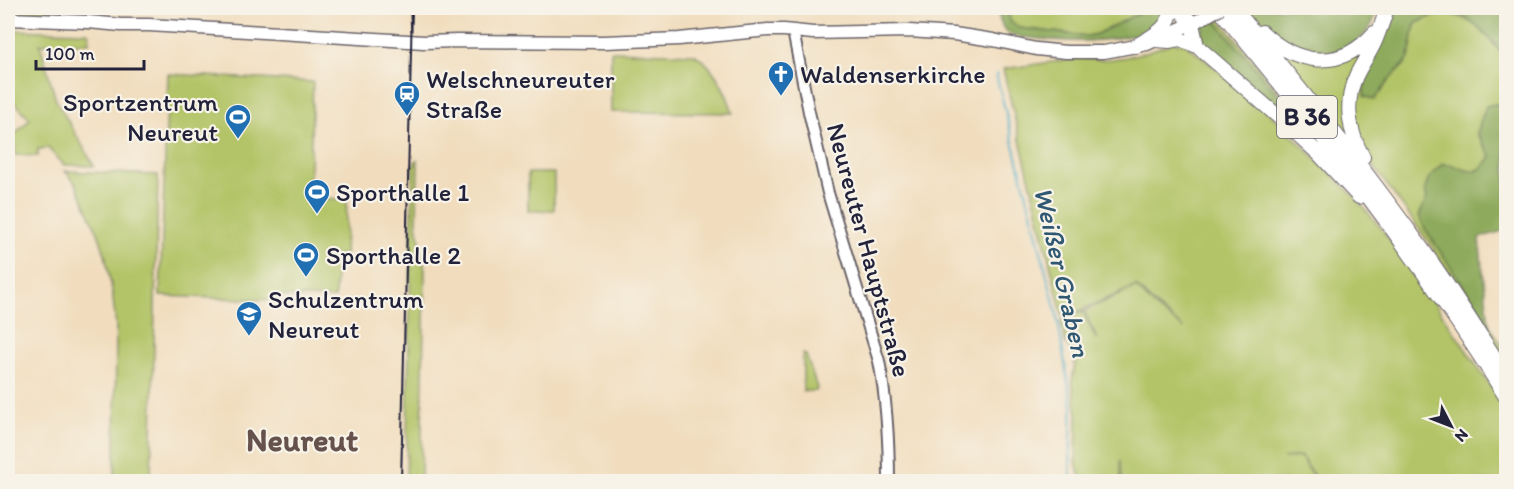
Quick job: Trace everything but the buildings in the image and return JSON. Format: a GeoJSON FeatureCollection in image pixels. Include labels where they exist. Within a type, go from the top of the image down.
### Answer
{"type":"FeatureCollection","features":[{"type":"Feature","properties":{"kind":"highway"},"geometry":{"type":"LineString","coordinates":[[1136,46],[1162,30],[1169,19],[1172,8]]}},
{"type":"Feature","properties":{"kind":"highway"},"geometry":{"type":"LineString","coordinates":[[1156,40],[1180,39],[1197,46],[1197,21],[1179,8]]}},
{"type":"Feature","properties":{"kind":"highway","name":"B 36"},"geometry":{"type":"LineString","coordinates":[[1220,8],[1324,138],[1392,229],[1455,317],[1506,397]]}},
{"type":"Feature","properties":{"kind":"highway"},"geometry":{"type":"LineString","coordinates":[[1238,13],[1288,52],[1313,60],[1331,59],[1357,49],[1381,24],[1386,8]]}},
{"type":"Feature","properties":{"kind":"highway","name":"B 36"},"geometry":{"type":"LineString","coordinates":[[1238,13],[1317,108],[1371,179],[1435,266],[1506,375]]}},
{"type":"Feature","properties":{"kind":"highway","name":"B 36"},"geometry":{"type":"LineString","coordinates":[[1371,179],[1357,147],[1349,116],[1356,78],[1381,24]]}},
{"type":"Feature","properties":{"kind":"highway","name":"B 36"},"geometry":{"type":"LineString","coordinates":[[1197,46],[1296,132],[1370,210],[1392,229]]}},
{"type":"Feature","properties":{"kind":"main road"},"geometry":{"type":"LineString","coordinates":[[8,19],[424,42],[457,40],[607,42],[679,39],[768,30],[813,33],[909,31],[954,34],[1036,49],[1104,52],[1156,40],[1220,8]]}},
{"type":"Feature","properties":{"kind":"street","name":"Neureuter Hauptstraße"},"geometry":{"type":"LineString","coordinates":[[793,31],[828,193],[879,362],[887,406],[889,482]]}},
{"type":"Feature","properties":{"kind":"green space"},"geometry":{"type":"Polygon","coordinates":[[[8,8],[94,8],[93,16],[87,18],[8,16],[8,8]]]}},
{"type":"Feature","properties":{"kind":"green space"},"geometry":{"type":"Polygon","coordinates":[[[997,8],[1008,8],[1010,21],[1019,28],[1087,36],[1097,34],[1149,8],[1166,8],[1160,23],[1146,32],[1104,40],[1080,41],[1021,37],[1010,34],[1002,25],[997,8]]]}},
{"type":"Feature","properties":{"kind":"green space"},"geometry":{"type":"Polygon","coordinates":[[[1008,8],[1149,8],[1097,34],[1087,36],[1019,28],[1010,21],[1008,8]]]}},
{"type":"Feature","properties":{"kind":"green space"},"geometry":{"type":"Polygon","coordinates":[[[1248,8],[1377,8],[1369,29],[1362,37],[1344,48],[1322,53],[1302,52],[1292,48],[1270,31],[1248,8]]]}},
{"type":"Feature","properties":{"kind":"green space"},"geometry":{"type":"Polygon","coordinates":[[[1395,8],[1392,19],[1368,73],[1364,96],[1381,93],[1387,82],[1407,62],[1415,24],[1438,15],[1458,16],[1476,26],[1499,50],[1505,60],[1506,106],[1496,104],[1477,133],[1491,156],[1487,163],[1473,171],[1463,170],[1450,164],[1425,189],[1427,198],[1421,222],[1489,324],[1506,353],[1506,360],[1427,240],[1363,152],[1352,116],[1363,68],[1395,8]]]}},
{"type":"Feature","properties":{"kind":"green space"},"geometry":{"type":"Polygon","coordinates":[[[1395,8],[1506,8],[1506,61],[1490,39],[1475,25],[1459,16],[1437,15],[1415,24],[1409,58],[1391,77],[1379,95],[1374,100],[1364,96],[1362,75],[1391,23],[1395,8]]]}},
{"type":"Feature","properties":{"kind":"green space"},"geometry":{"type":"Polygon","coordinates":[[[1218,17],[1347,179],[1299,130],[1205,51],[1198,34],[1198,27],[1202,23],[1204,25],[1201,37],[1207,47],[1296,123],[1297,118],[1214,19],[1218,17]]]}},
{"type":"Feature","properties":{"kind":"green space"},"geometry":{"type":"Polygon","coordinates":[[[1214,19],[1297,118],[1296,124],[1207,47],[1202,37],[1204,25],[1214,19]]]}},
{"type":"Feature","properties":{"kind":"green space"},"geometry":{"type":"Polygon","coordinates":[[[8,30],[87,32],[89,34],[89,43],[40,44],[56,100],[94,166],[64,165],[48,148],[38,149],[38,156],[15,155],[15,145],[8,141],[30,119],[8,95],[8,30]]]}},
{"type":"Feature","properties":{"kind":"green space"},"geometry":{"type":"Polygon","coordinates":[[[1172,43],[1184,43],[1257,101],[1355,197],[1380,227],[1415,274],[1506,409],[1506,481],[1317,481],[1301,456],[1283,458],[1301,457],[1316,481],[1122,481],[1120,461],[1121,481],[1081,481],[1076,462],[1077,415],[1072,381],[1076,356],[1066,344],[1061,321],[1083,311],[1096,339],[1084,311],[1136,287],[1154,306],[1184,329],[1136,286],[1063,318],[1003,69],[1079,58],[1099,60],[1122,58],[1172,43]]]}},
{"type":"Feature","properties":{"kind":"green space"},"geometry":{"type":"Polygon","coordinates":[[[1367,45],[1358,66],[1351,142],[1276,48],[1367,45]]]}},
{"type":"Feature","properties":{"kind":"green space"},"geometry":{"type":"Polygon","coordinates":[[[611,51],[694,54],[714,72],[733,113],[611,112],[611,51]]]}},
{"type":"Feature","properties":{"kind":"green space","name":"Sportzentrum Neureut"},"geometry":{"type":"Polygon","coordinates":[[[168,74],[313,82],[309,198],[347,199],[345,255],[337,255],[335,298],[273,296],[273,300],[160,296],[168,74]]]}},
{"type":"Feature","properties":{"kind":"green space"},"geometry":{"type":"Polygon","coordinates":[[[1496,104],[1506,106],[1506,230],[1479,238],[1489,324],[1425,229],[1419,216],[1427,198],[1425,189],[1429,178],[1442,164],[1469,171],[1480,169],[1485,165],[1491,156],[1477,133],[1486,106],[1496,104]]]}},
{"type":"Feature","properties":{"kind":"green space"},"geometry":{"type":"Polygon","coordinates":[[[418,160],[417,223],[425,270],[421,481],[406,482],[413,165],[418,160]]]}},
{"type":"Feature","properties":{"kind":"green space"},"geometry":{"type":"Polygon","coordinates":[[[65,171],[158,175],[151,481],[115,481],[116,326],[112,290],[98,233],[76,184],[65,171]]]}},
{"type":"Feature","properties":{"kind":"green space"},"geometry":{"type":"Polygon","coordinates":[[[528,173],[554,173],[554,210],[528,211],[528,173]]]}},
{"type":"Feature","properties":{"kind":"green space"},"geometry":{"type":"Polygon","coordinates":[[[803,354],[806,355],[816,391],[803,391],[803,354]]]}},
{"type":"Feature","properties":{"kind":"waterway","name":"Weißer Graben"},"geometry":{"type":"LineString","coordinates":[[996,74],[1057,315],[1072,407],[1070,467],[1072,482]]}},
{"type":"Feature","properties":{"kind":"tram line"},"geometry":{"type":"LineString","coordinates":[[410,8],[411,30]]}},
{"type":"Feature","properties":{"kind":"railway"},"geometry":{"type":"LineString","coordinates":[[401,482],[412,8]]}},
{"type":"Feature","properties":{"kind":"place","name":"Waldenserkirche"},"geometry":{"type":"Point","coordinates":[781,97]}},
{"type":"Feature","properties":{"kind":"place","name":"Welschneureuter Straße"},"geometry":{"type":"Point","coordinates":[407,117]}},
{"type":"Feature","properties":{"kind":"place","name":"Sportzentrum Neureut"},"geometry":{"type":"Point","coordinates":[238,140]}},
{"type":"Feature","properties":{"kind":"place","name":"Sporthalle 1"},"geometry":{"type":"Point","coordinates":[317,215]}},
{"type":"Feature","properties":{"kind":"place","name":"Sporthalle 2"},"geometry":{"type":"Point","coordinates":[306,278]}},
{"type":"Feature","properties":{"kind":"place","name":"Schulzentrum Neureut"},"geometry":{"type":"Point","coordinates":[249,337]}},
{"type":"Feature","properties":{"kind":"district","name":"Neureut"},"geometry":{"type":"Point","coordinates":[302,440]}}]}
